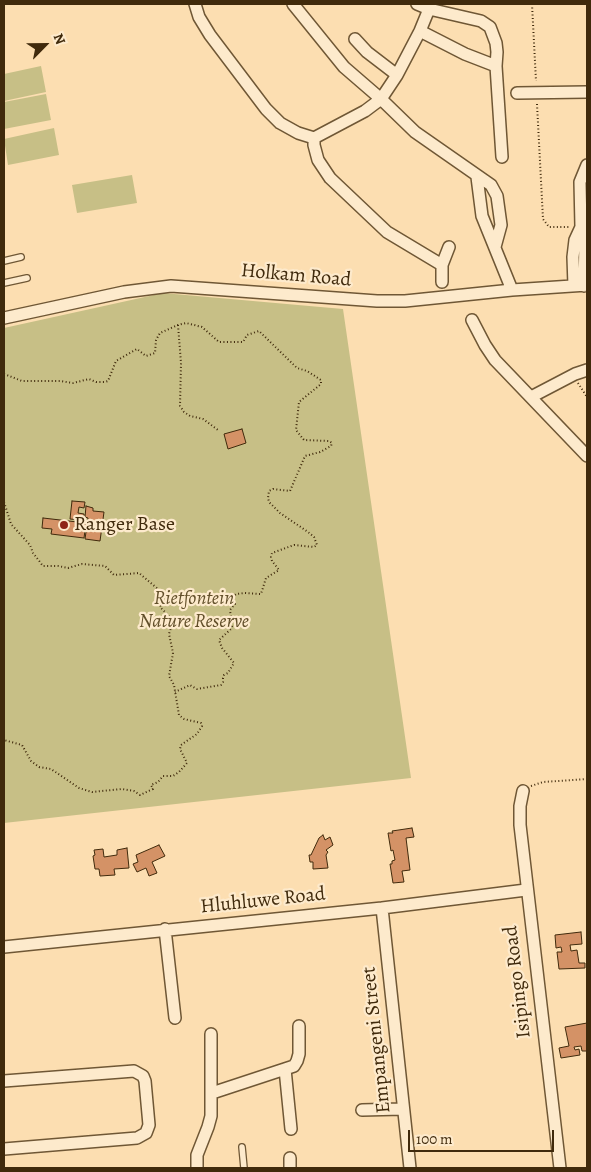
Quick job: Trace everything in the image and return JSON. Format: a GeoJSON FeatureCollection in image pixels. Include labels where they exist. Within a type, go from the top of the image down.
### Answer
{"type":"FeatureCollection","features":[{"type":"Feature","properties":{"kind":"street"},"geometry":{"type":"LineString","coordinates":[[195,4],[198,17],[210,35],[266,109],[280,123],[298,133],[314,138],[365,111],[381,99],[397,75],[429,9]]}},
{"type":"Feature","properties":{"kind":"street"},"geometry":{"type":"LineString","coordinates":[[293,4],[344,66],[415,132],[491,186],[497,196],[501,225],[495,247]]}},
{"type":"Feature","properties":{"kind":"street"},"geometry":{"type":"LineString","coordinates":[[416,4],[486,24],[493,33],[496,43],[502,157]]}},
{"type":"Feature","properties":{"kind":"street"},"geometry":{"type":"LineString","coordinates":[[420,31],[464,54],[496,66]]}},
{"type":"Feature","properties":{"kind":"street"},"geometry":{"type":"LineString","coordinates":[[354,39],[367,52],[397,75]]}},
{"type":"Feature","properties":{"kind":"street"},"geometry":{"type":"LineString","coordinates":[[518,93],[587,92]]}},
{"type":"Feature","properties":{"kind":"street"},"geometry":{"type":"LineString","coordinates":[[314,138],[318,160],[336,184],[387,232],[442,265]]}},
{"type":"Feature","properties":{"kind":"street"},"geometry":{"type":"LineString","coordinates":[[578,286],[585,240],[581,227],[580,182],[587,165]]}},
{"type":"Feature","properties":{"kind":"street"},"geometry":{"type":"LineString","coordinates":[[477,177],[482,216],[512,290]]}},
{"type":"Feature","properties":{"kind":"street"},"geometry":{"type":"LineString","coordinates":[[578,286],[568,255],[574,249],[575,240],[581,227]]}},
{"type":"Feature","properties":{"kind":"street"},"geometry":{"type":"LineString","coordinates":[[442,282],[442,265],[449,247]]}},
{"type":"Feature","properties":{"kind":"street","name":"Holkam Road"},"geometry":{"type":"LineString","coordinates":[[4,318],[124,292],[171,286],[386,301],[431,300],[512,290],[578,286]]}},
{"type":"Feature","properties":{"kind":"street"},"geometry":{"type":"LineString","coordinates":[[472,320],[495,360],[587,456]]}},
{"type":"Feature","properties":{"kind":"street"},"geometry":{"type":"LineString","coordinates":[[531,397],[575,374],[587,370]]}},
{"type":"Feature","properties":{"kind":"street","name":"Isipingo Road"},"geometry":{"type":"LineString","coordinates":[[523,791],[520,825],[526,890],[560,1168]]}},
{"type":"Feature","properties":{"kind":"street","name":"Hluhluwe Road"},"geometry":{"type":"LineString","coordinates":[[4,947],[382,908],[526,890]]}},
{"type":"Feature","properties":{"kind":"street","name":"Empangeni Street"},"geometry":{"type":"LineString","coordinates":[[382,908],[402,1109],[410,1168]]}},
{"type":"Feature","properties":{"kind":"street"},"geometry":{"type":"LineString","coordinates":[[165,929],[175,1018]]}},
{"type":"Feature","properties":{"kind":"street"},"geometry":{"type":"LineString","coordinates":[[212,1093],[294,1066],[297,1061],[299,1026]]}},
{"type":"Feature","properties":{"kind":"street"},"geometry":{"type":"LineString","coordinates":[[197,1168],[197,1154],[208,1127],[212,1093],[211,1034]]}},
{"type":"Feature","properties":{"kind":"street"},"geometry":{"type":"LineString","coordinates":[[285,1069],[291,1129]]}},
{"type":"Feature","properties":{"kind":"street"},"geometry":{"type":"LineString","coordinates":[[4,1081],[134,1071],[143,1076],[145,1081],[149,1124],[146,1134],[137,1138],[4,1149]]}},
{"type":"Feature","properties":{"kind":"street"},"geometry":{"type":"LineString","coordinates":[[362,1110],[402,1109]]}},
{"type":"Feature","properties":{"kind":"lane"},"geometry":{"type":"LineString","coordinates":[[4,261],[20,257]]}},
{"type":"Feature","properties":{"kind":"lane"},"geometry":{"type":"LineString","coordinates":[[4,283],[27,278]]}},
{"type":"Feature","properties":{"kind":"lane"},"geometry":{"type":"LineString","coordinates":[[242,1147],[244,1168]]}},
{"type":"Feature","properties":{"kind":"path"},"geometry":{"type":"LineString","coordinates":[[532,4],[543,219],[549,226],[581,227]]}},
{"type":"Feature","properties":{"kind":"path"},"geometry":{"type":"LineString","coordinates":[[4,374],[22,381],[60,380],[73,383],[89,378],[96,382],[105,382],[108,381],[116,362],[137,348],[146,356],[155,353],[157,336],[160,333],[186,323],[202,327],[219,342],[242,342],[247,335],[258,331],[297,368],[307,371],[321,380],[321,384],[299,402],[296,430],[304,440],[329,441],[332,443],[331,446],[320,452],[305,456],[290,491],[273,489],[270,491],[268,498],[269,502],[280,513],[308,532],[314,538],[317,545],[314,547],[294,545],[272,553],[272,561],[279,570],[266,578],[261,594],[236,594],[234,597],[235,604],[230,610],[231,629],[219,640],[222,648],[234,664],[222,678],[224,682],[221,685],[197,689],[190,685],[175,692]]}},
{"type":"Feature","properties":{"kind":"path"},"geometry":{"type":"LineString","coordinates":[[178,325],[181,363],[180,406],[190,416],[203,419],[218,430]]}},
{"type":"Feature","properties":{"kind":"path"},"geometry":{"type":"LineString","coordinates":[[575,374],[582,392],[587,397]]}},
{"type":"Feature","properties":{"kind":"path"},"geometry":{"type":"LineString","coordinates":[[4,502],[11,524],[30,545],[32,553],[43,566],[68,568],[82,564],[105,566],[114,575],[139,574],[158,588],[163,595],[160,607],[169,616],[172,624],[169,634],[173,653],[169,676],[174,685],[179,715],[184,720],[201,722],[202,726],[197,734],[180,745],[187,763],[179,772],[173,776],[163,776],[158,782],[150,785],[152,789],[140,795],[134,791],[92,792],[79,788],[51,769],[39,767],[31,761],[22,745],[4,740]]}},
{"type":"Feature","properties":{"kind":"path"},"geometry":{"type":"LineString","coordinates":[[523,791],[542,782],[587,779]]}},
{"type":"Feature","properties":{"kind":"green space"},"geometry":{"type":"Polygon","coordinates":[[[41,66],[46,92],[4,101],[4,74],[41,66]]]}},
{"type":"Feature","properties":{"kind":"green space"},"geometry":{"type":"Polygon","coordinates":[[[46,94],[51,120],[4,129],[4,102],[46,94]]]}},
{"type":"Feature","properties":{"kind":"green space"},"geometry":{"type":"Polygon","coordinates":[[[54,128],[59,155],[8,165],[4,139],[54,128]]]}},
{"type":"Feature","properties":{"kind":"green space"},"geometry":{"type":"Polygon","coordinates":[[[132,175],[137,203],[77,213],[72,185],[132,175]]]}},
{"type":"Feature","properties":{"kind":"green space","name":"Rietfontein Nature Reserve"},"geometry":{"type":"Polygon","coordinates":[[[163,293],[343,309],[411,778],[4,823],[4,328],[163,293]]]}},
{"type":"Feature","properties":{"kind":"building"},"geometry":{"type":"Polygon","coordinates":[[[242,429],[246,443],[228,449],[224,434],[242,429]]]}},
{"type":"Feature","properties":{"kind":"building"},"geometry":{"type":"Polygon","coordinates":[[[72,501],[85,502],[84,508],[79,507],[78,513],[84,514],[84,518],[81,518],[81,520],[70,519],[72,501]]]}},
{"type":"Feature","properties":{"kind":"building"},"geometry":{"type":"Polygon","coordinates":[[[86,506],[93,508],[93,511],[104,512],[100,541],[85,539],[88,518],[85,517],[86,506]]]}},
{"type":"Feature","properties":{"kind":"building","name":"Ranger Base"},"geometry":{"type":"Polygon","coordinates":[[[43,518],[86,523],[84,538],[51,534],[52,529],[42,528],[43,518]]]}},
{"type":"Feature","properties":{"kind":"building"},"geometry":{"type":"Polygon","coordinates":[[[412,828],[414,837],[406,838],[410,870],[402,871],[404,882],[393,883],[390,864],[395,860],[393,850],[391,851],[388,833],[412,828]]]}},
{"type":"Feature","properties":{"kind":"building"},"geometry":{"type":"Polygon","coordinates":[[[323,835],[325,840],[330,837],[333,845],[326,850],[328,852],[326,855],[328,868],[313,869],[313,862],[310,862],[309,855],[311,855],[319,838],[323,835]]]}},
{"type":"Feature","properties":{"kind":"building"},"geometry":{"type":"Polygon","coordinates":[[[159,845],[165,856],[152,862],[157,873],[149,876],[146,868],[137,872],[133,864],[138,862],[136,855],[159,845]]]}},
{"type":"Feature","properties":{"kind":"building"},"geometry":{"type":"Polygon","coordinates":[[[127,848],[129,868],[114,869],[115,875],[100,876],[99,869],[95,869],[94,850],[103,849],[104,857],[117,855],[117,850],[127,848]]]}},
{"type":"Feature","properties":{"kind":"building"},"geometry":{"type":"Polygon","coordinates":[[[581,932],[582,944],[570,945],[571,951],[577,950],[579,963],[585,963],[585,968],[559,969],[557,952],[562,952],[561,947],[556,948],[555,935],[581,932]]]}},
{"type":"Feature","properties":{"kind":"building"},"geometry":{"type":"Polygon","coordinates":[[[587,1023],[587,1051],[582,1051],[581,1046],[574,1047],[575,1050],[579,1049],[580,1055],[561,1058],[559,1048],[569,1046],[565,1027],[587,1023]]]}},
{"type":"Feature","properties":{"kind":"place","name":"Ranger Base"},"geometry":{"type":"Point","coordinates":[64,525]}}]}
